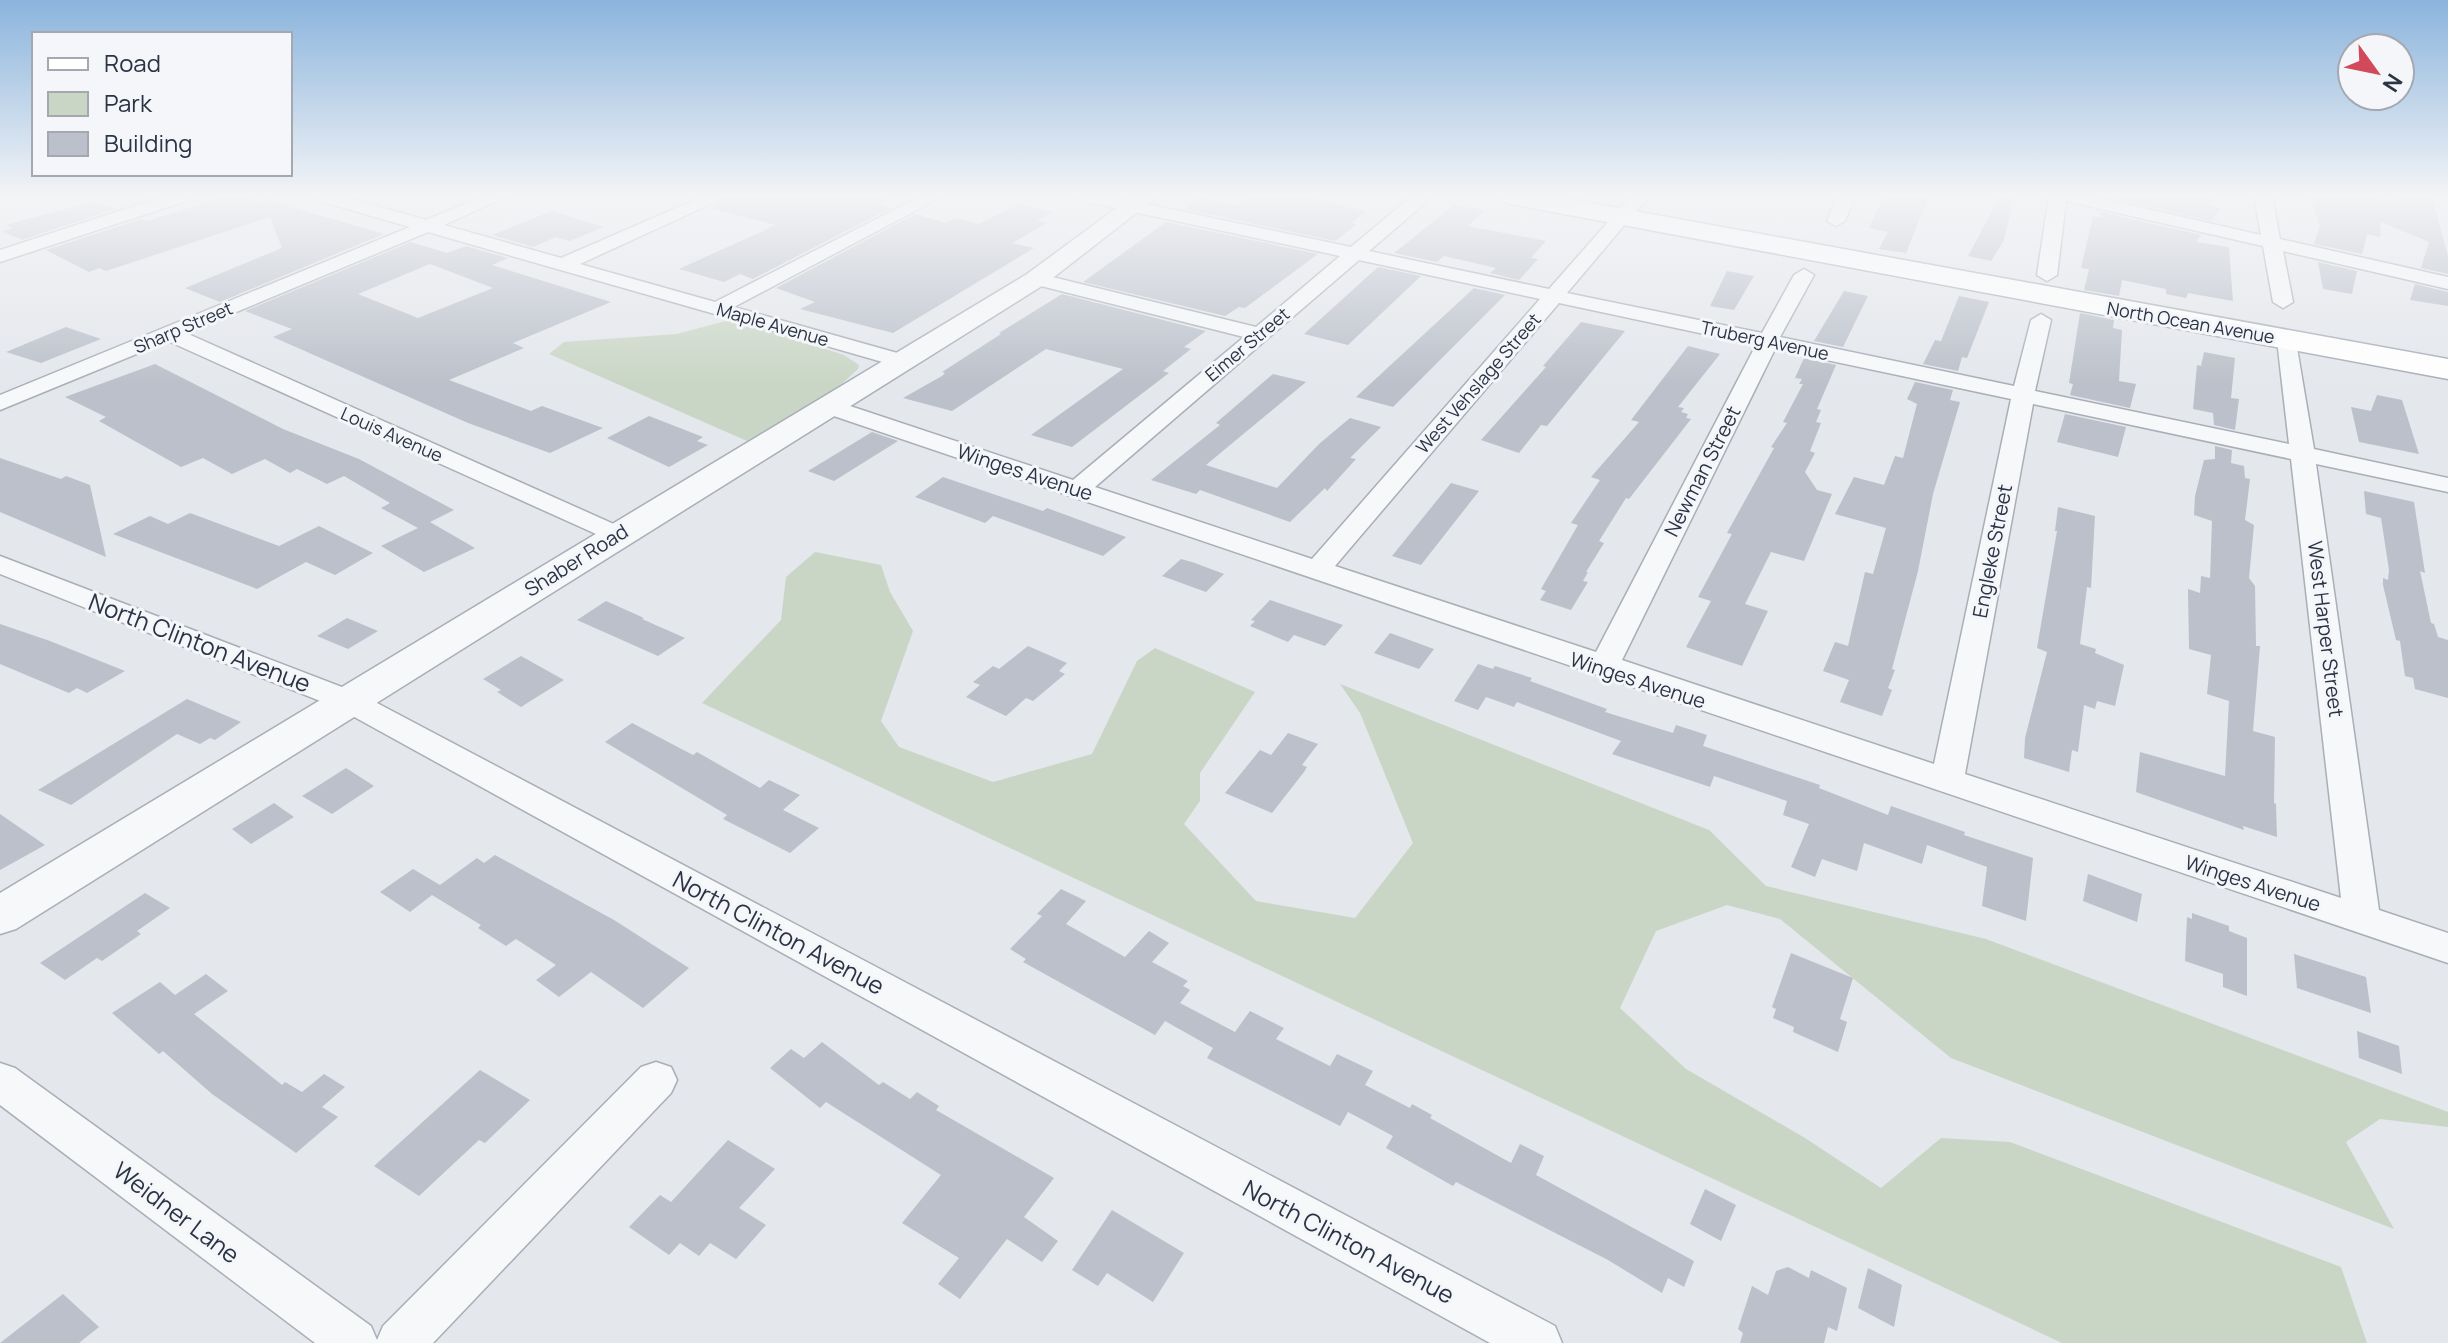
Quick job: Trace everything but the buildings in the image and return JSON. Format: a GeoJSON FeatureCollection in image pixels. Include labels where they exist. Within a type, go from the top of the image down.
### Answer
{"type":"FeatureCollection","features":[{"type":"Feature","properties":{"kind":"main road","name":"North Ocean Avenue"},"geometry":{"type":"LineString","coordinates":[[1848,259],[2448,369]]}},
{"type":"Feature","properties":{"kind":"street","name":"Sharp Street"},"geometry":{"type":"LineString","coordinates":[[0,403],[343,259]]}},
{"type":"Feature","properties":{"kind":"street","name":"Maple Avenue"},"geometry":{"type":"LineString","coordinates":[[545,259],[900,361]]}},
{"type":"Feature","properties":{"kind":"street"},"geometry":{"type":"LineString","coordinates":[[564,264],[576,259]]}},
{"type":"Feature","properties":{"kind":"street"},"geometry":{"type":"LineString","coordinates":[[718,308],[813,259]]}},
{"type":"Feature","properties":{"kind":"street","name":"Shaber Road"},"geometry":{"type":"LineString","coordinates":[[0,916],[616,535],[830,407],[1036,279],[1063,259]]}},
{"type":"Feature","properties":{"kind":"street","name":"Eimer Street"},"geometry":{"type":"LineString","coordinates":[[1077,489],[1349,259]]}},
{"type":"Feature","properties":{"kind":"street","name":"Truberg Avenue"},"geometry":{"type":"LineString","coordinates":[[1377,259],[2448,485]]}},
{"type":"Feature","properties":{"kind":"street","name":"West Vehslage Street"},"geometry":{"type":"LineString","coordinates":[[1317,570],[1586,259]]}},
{"type":"Feature","properties":{"kind":"street"},"geometry":{"type":"LineString","coordinates":[[2047,275],[2049,259]]}},
{"type":"Feature","properties":{"kind":"street"},"geometry":{"type":"LineString","coordinates":[[2274,259],[2283,302]]}},
{"type":"Feature","properties":{"kind":"street"},"geometry":{"type":"LineString","coordinates":[[2343,259],[2448,283]]}},
{"type":"Feature","properties":{"kind":"street","name":"Newman Street"},"geometry":{"type":"LineString","coordinates":[[1603,668],[1804,275]]}},
{"type":"Feature","properties":{"kind":"street"},"geometry":{"type":"LineString","coordinates":[[1036,279],[1259,334]]}},
{"type":"Feature","properties":{"kind":"street","name":"Engleke Street"},"geometry":{"type":"LineString","coordinates":[[1947,782],[2023,395],[2041,320]]}},
{"type":"Feature","properties":{"kind":"street","name":"Louis Avenue"},"geometry":{"type":"LineString","coordinates":[[168,333],[616,535]]}},
{"type":"Feature","properties":{"kind":"street","name":"West Harper Street"},"geometry":{"type":"LineString","coordinates":[[2288,340],[2362,919]]}},
{"type":"Feature","properties":{"kind":"street","name":"Winges Avenue"},"geometry":{"type":"LineString","coordinates":[[830,407],[1603,668],[2448,948]]}},
{"type":"Feature","properties":{"kind":"street","name":"North Clinton Avenue"},"geometry":{"type":"LineString","coordinates":[[0,564],[349,701],[1538,1343]]}},
{"type":"Feature","properties":{"kind":"street"},"geometry":{"type":"LineString","coordinates":[[400,1343],[656,1080]]}},
{"type":"Feature","properties":{"kind":"street","name":"Weidner Lane"},"geometry":{"type":"LineString","coordinates":[[0,1081],[354,1343]]}},
{"type":"Feature","properties":{"kind":"green space"},"geometry":{"type":"Polygon","coordinates":[[[733,319],[844,355],[859,365],[858,369],[837,388],[747,441],[549,354],[564,342],[677,334],[733,319]]]}},
{"type":"Feature","properties":{"kind":"green space"},"geometry":{"type":"Polygon","coordinates":[[[815,552],[881,565],[890,592],[913,631],[881,721],[899,747],[993,782],[1092,754],[1137,661],[1155,648],[1255,692],[1200,773],[1200,801],[1184,824],[1256,901],[1355,918],[1413,843],[1360,713],[1340,684],[1709,830],[1766,886],[1986,939],[2448,1112],[2448,1127],[2380,1119],[2346,1142],[2394,1229],[1951,1058],[1780,919],[1727,905],[1656,931],[1620,1008],[1686,1069],[1805,1138],[1881,1188],[1941,1138],[2010,1142],[2341,1267],[2367,1343],[2062,1343],[702,703],[781,620],[786,577],[815,552]]]}}]}
